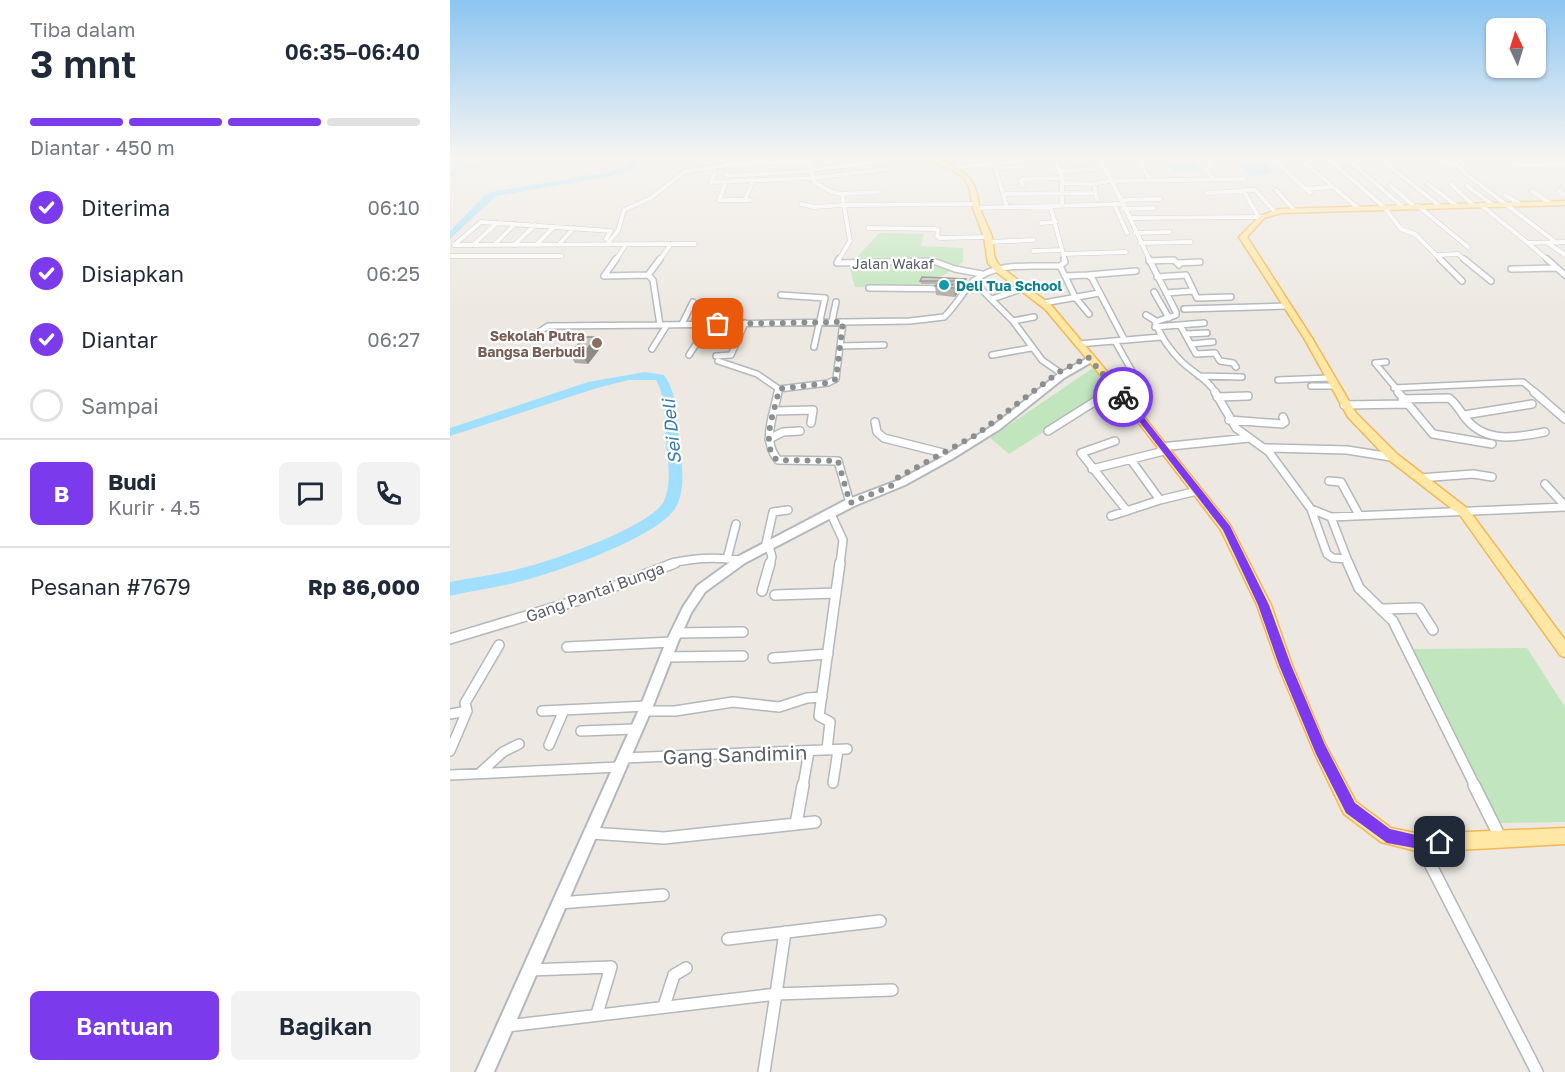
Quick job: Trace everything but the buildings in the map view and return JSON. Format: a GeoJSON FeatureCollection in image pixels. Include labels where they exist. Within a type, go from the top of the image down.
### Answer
{"type":"FeatureCollection","features":[{"type":"Feature","properties":{"kind":"main road"},"geometry":{"type":"LineString","coordinates":[[977,208],[988,240],[989,256],[998,269],[1044,303],[1116,388],[1226,528],[1264,605],[1285,665],[1320,749],[1350,808],[1387,836],[1420,843],[1565,836]]}},
{"type":"Feature","properties":{"kind":"main road"},"geometry":{"type":"LineString","coordinates":[[1355,208],[1277,211],[1260,216],[1243,237],[1308,338],[1344,405],[1357,422],[1393,457],[1464,513],[1565,651]]}},
{"type":"Feature","properties":{"kind":"main road"},"geometry":{"type":"LineString","coordinates":[[891,486],[897,478],[993,423],[1059,372],[1090,358]]}},
{"type":"Feature","properties":{"kind":"main road"},"geometry":{"type":"LineString","coordinates":[[485,1072],[674,638],[700,589],[734,559],[767,547],[850,503],[902,483],[981,438],[1061,376],[1090,358]]}},
{"type":"Feature","properties":{"kind":"street"},"geometry":{"type":"LineString","coordinates":[[604,244],[618,231],[624,210],[628,208]]}},
{"type":"Feature","properties":{"kind":"street","name":"Jalan Wakaf"},"geometry":{"type":"LineString","coordinates":[[844,208],[850,241],[837,263],[933,261],[955,270],[982,274]]}},
{"type":"Feature","properties":{"kind":"street"},"geometry":{"type":"LineString","coordinates":[[536,334],[548,326],[604,327],[941,319],[947,316],[966,289],[982,274],[998,269],[1060,266],[1065,262],[1051,208]]}},
{"type":"Feature","properties":{"kind":"street"},"geometry":{"type":"LineString","coordinates":[[1115,208],[1127,233]]}},
{"type":"Feature","properties":{"kind":"street"},"geometry":{"type":"LineString","coordinates":[[1126,208],[1135,233],[1176,314],[1156,324]]}},
{"type":"Feature","properties":{"kind":"street"},"geometry":{"type":"LineString","coordinates":[[1254,208],[1260,216]]}},
{"type":"Feature","properties":{"kind":"street"},"geometry":{"type":"LineString","coordinates":[[1274,208],[1277,211]]}},
{"type":"Feature","properties":{"kind":"street"},"geometry":{"type":"LineString","coordinates":[[1385,208],[1401,229],[1415,234],[1462,281]]}},
{"type":"Feature","properties":{"kind":"street"},"geometry":{"type":"LineString","coordinates":[[1419,208],[1468,247]]}},
{"type":"Feature","properties":{"kind":"street"},"geometry":{"type":"LineString","coordinates":[[1481,208],[1528,243],[1565,275]]}},
{"type":"Feature","properties":{"kind":"street"},"geometry":{"type":"LineString","coordinates":[[1511,208],[1557,243]]}},
{"type":"Feature","properties":{"kind":"street"},"geometry":{"type":"LineString","coordinates":[[1120,220],[1260,216]]}},
{"type":"Feature","properties":{"kind":"street"},"geometry":{"type":"LineString","coordinates":[[1041,223],[1056,222]]}},
{"type":"Feature","properties":{"kind":"street"},"geometry":{"type":"LineString","coordinates":[[604,244],[611,231],[478,223],[454,245],[695,244]]}},
{"type":"Feature","properties":{"kind":"street"},"geometry":{"type":"LineString","coordinates":[[472,246],[497,223]]}},
{"type":"Feature","properties":{"kind":"street"},"geometry":{"type":"LineString","coordinates":[[494,245],[515,224]]}},
{"type":"Feature","properties":{"kind":"street"},"geometry":{"type":"LineString","coordinates":[[514,245],[535,225]]}},
{"type":"Feature","properties":{"kind":"street"},"geometry":{"type":"LineString","coordinates":[[530,256],[555,227]]}},
{"type":"Feature","properties":{"kind":"street"},"geometry":{"type":"LineString","coordinates":[[558,245],[574,228]]}},
{"type":"Feature","properties":{"kind":"street"},"geometry":{"type":"LineString","coordinates":[[868,228],[935,229],[938,230],[937,236],[940,238],[1034,240]]}},
{"type":"Feature","properties":{"kind":"street"},"geometry":{"type":"LineString","coordinates":[[580,245],[593,230]]}},
{"type":"Feature","properties":{"kind":"street"},"geometry":{"type":"LineString","coordinates":[[1135,233],[1170,232]]}},
{"type":"Feature","properties":{"kind":"street"},"geometry":{"type":"LineString","coordinates":[[1140,243],[1191,242]]}},
{"type":"Feature","properties":{"kind":"street"},"geometry":{"type":"LineString","coordinates":[[1528,243],[1565,242]]}},
{"type":"Feature","properties":{"kind":"street"},"geometry":{"type":"LineString","coordinates":[[1548,243],[1565,255]]}},
{"type":"Feature","properties":{"kind":"street"},"geometry":{"type":"LineString","coordinates":[[648,275],[671,244]]}},
{"type":"Feature","properties":{"kind":"street"},"geometry":{"type":"LineString","coordinates":[[625,246],[604,276],[648,275],[653,280],[664,325],[652,349]]}},
{"type":"Feature","properties":{"kind":"street"},"geometry":{"type":"LineString","coordinates":[[1033,251],[1126,252]]}},
{"type":"Feature","properties":{"kind":"street"},"geometry":{"type":"LineString","coordinates":[[1458,254],[1491,281]]}},
{"type":"Feature","properties":{"kind":"street"},"geometry":{"type":"LineString","coordinates":[[1437,255],[1470,254]]}},
{"type":"Feature","properties":{"kind":"street"},"geometry":{"type":"LineString","coordinates":[[450,256],[562,256]]}},
{"type":"Feature","properties":{"kind":"street"},"geometry":{"type":"LineString","coordinates":[[1149,261],[1174,260],[1178,264],[1200,262]]}},
{"type":"Feature","properties":{"kind":"street"},"geometry":{"type":"LineString","coordinates":[[1060,266],[1075,297],[1089,314]]}},
{"type":"Feature","properties":{"kind":"street"},"geometry":{"type":"LineString","coordinates":[[1511,269],[1557,268]]}},
{"type":"Feature","properties":{"kind":"street"},"geometry":{"type":"LineString","coordinates":[[1065,276],[1136,271]]}},
{"type":"Feature","properties":{"kind":"street"},"geometry":{"type":"LineString","coordinates":[[1088,275],[1094,280],[1124,339]]}},
{"type":"Feature","properties":{"kind":"street"},"geometry":{"type":"LineString","coordinates":[[1157,277],[1184,275],[1197,298],[1231,297]]}},
{"type":"Feature","properties":{"kind":"street"},"geometry":{"type":"LineString","coordinates":[[973,281],[1013,321],[1045,364],[1059,372]]}},
{"type":"Feature","properties":{"kind":"street"},"geometry":{"type":"LineString","coordinates":[[869,288],[966,289]]}},
{"type":"Feature","properties":{"kind":"street"},"geometry":{"type":"LineString","coordinates":[[992,299],[1024,288]]}},
{"type":"Feature","properties":{"kind":"street"},"geometry":{"type":"LineString","coordinates":[[1166,293],[1193,291]]}},
{"type":"Feature","properties":{"kind":"street"},"geometry":{"type":"LineString","coordinates":[[1215,291],[1218,298]]}},
{"type":"Feature","properties":{"kind":"street"},"geometry":{"type":"LineString","coordinates":[[1154,292],[1169,318]]}},
{"type":"Feature","properties":{"kind":"street"},"geometry":{"type":"LineString","coordinates":[[1044,303],[1099,293]]}},
{"type":"Feature","properties":{"kind":"street"},"geometry":{"type":"LineString","coordinates":[[781,295],[825,298],[814,347]]}},
{"type":"Feature","properties":{"kind":"street"},"geometry":{"type":"LineString","coordinates":[[682,324],[693,302]]}},
{"type":"Feature","properties":{"kind":"street"},"geometry":{"type":"LineString","coordinates":[[718,324],[725,302]]}},
{"type":"Feature","properties":{"kind":"street"},"geometry":{"type":"LineString","coordinates":[[831,321],[836,302]]}},
{"type":"Feature","properties":{"kind":"street"},"geometry":{"type":"LineString","coordinates":[[1184,309],[1287,306]]}},
{"type":"Feature","properties":{"kind":"street"},"geometry":{"type":"LineString","coordinates":[[697,324],[698,321],[694,320],[700,309]]}},
{"type":"Feature","properties":{"kind":"street"},"geometry":{"type":"LineString","coordinates":[[1146,315],[1156,324],[1161,337],[1182,362],[1209,382],[1229,420],[1264,448],[1311,509],[1327,554],[1333,558],[1347,558]]}},
{"type":"Feature","properties":{"kind":"street"},"geometry":{"type":"LineString","coordinates":[[1013,321],[1034,317]]}},
{"type":"Feature","properties":{"kind":"street"},"geometry":{"type":"LineString","coordinates":[[745,323],[731,355],[717,358],[757,374],[779,389],[835,381],[843,322]]}},
{"type":"Feature","properties":{"kind":"street"},"geometry":{"type":"LineString","coordinates":[[1156,324],[1204,323]]}},
{"type":"Feature","properties":{"kind":"street"},"geometry":{"type":"LineString","coordinates":[[689,355],[709,324]]}},
{"type":"Feature","properties":{"kind":"street"},"geometry":{"type":"LineString","coordinates":[[1180,325],[1197,354],[1215,353],[1220,361],[1231,362],[1236,367]]}},
{"type":"Feature","properties":{"kind":"street"},"geometry":{"type":"LineString","coordinates":[[599,335],[604,327]]}},
{"type":"Feature","properties":{"kind":"street"},"geometry":{"type":"LineString","coordinates":[[1185,334],[1207,333]]}},
{"type":"Feature","properties":{"kind":"street"},"geometry":{"type":"LineString","coordinates":[[1078,344],[1161,337]]}},
{"type":"Feature","properties":{"kind":"street"},"geometry":{"type":"LineString","coordinates":[[1115,341],[1137,380]]}},
{"type":"Feature","properties":{"kind":"street"},"geometry":{"type":"LineString","coordinates":[[1191,344],[1213,342]]}},
{"type":"Feature","properties":{"kind":"street"},"geometry":{"type":"LineString","coordinates":[[840,346],[884,345]]}},
{"type":"Feature","properties":{"kind":"street"},"geometry":{"type":"LineString","coordinates":[[992,355],[1031,348]]}},
{"type":"Feature","properties":{"kind":"street"},"geometry":{"type":"LineString","coordinates":[[1182,362],[1190,362]]}},
{"type":"Feature","properties":{"kind":"street"},"geometry":{"type":"LineString","coordinates":[[1386,362],[1375,363],[1436,436],[1492,444]]}},
{"type":"Feature","properties":{"kind":"street"},"geometry":{"type":"LineString","coordinates":[[1199,376],[1217,374],[1227,377],[1242,376]]}},
{"type":"Feature","properties":{"kind":"street"},"geometry":{"type":"LineString","coordinates":[[807,385],[810,381],[822,379]]}},
{"type":"Feature","properties":{"kind":"street"},"geometry":{"type":"LineString","coordinates":[[1278,380],[1331,382]]}},
{"type":"Feature","properties":{"kind":"street"},"geometry":{"type":"LineString","coordinates":[[1394,388],[1523,381],[1565,420]]}},
{"type":"Feature","properties":{"kind":"street"},"geometry":{"type":"LineString","coordinates":[[1311,386],[1331,382]]}},
{"type":"Feature","properties":{"kind":"street"},"geometry":{"type":"LineString","coordinates":[[1048,431],[1116,388]]}},
{"type":"Feature","properties":{"kind":"street"},"geometry":{"type":"LineString","coordinates":[[779,389],[769,439],[770,450],[777,460],[838,461],[850,503]]}},
{"type":"Feature","properties":{"kind":"street"},"geometry":{"type":"LineString","coordinates":[[1217,397],[1248,396]]}},
{"type":"Feature","properties":{"kind":"street"},"geometry":{"type":"LineString","coordinates":[[1344,405],[1449,398],[1465,418],[1484,435],[1512,437],[1545,432]]}},
{"type":"Feature","properties":{"kind":"street"},"geometry":{"type":"LineString","coordinates":[[1464,415],[1532,404]]}},
{"type":"Feature","properties":{"kind":"street"},"geometry":{"type":"LineString","coordinates":[[774,411],[813,410],[811,423]]}},
{"type":"Feature","properties":{"kind":"street"},"geometry":{"type":"LineString","coordinates":[[1229,420],[1248,419],[1264,424],[1282,424],[1285,422],[1283,417]]}},
{"type":"Feature","properties":{"kind":"street"},"geometry":{"type":"LineString","coordinates":[[875,422],[877,432],[884,438],[943,453]]}},
{"type":"Feature","properties":{"kind":"street"},"geometry":{"type":"LineString","coordinates":[[769,439],[783,432],[800,431]]}},
{"type":"Feature","properties":{"kind":"street"},"geometry":{"type":"LineString","coordinates":[[1092,469],[1131,460],[1162,449],[1249,438]]}},
{"type":"Feature","properties":{"kind":"street"},"geometry":{"type":"LineString","coordinates":[[1115,441],[1081,452],[1127,511]]}},
{"type":"Feature","properties":{"kind":"street"},"geometry":{"type":"LineString","coordinates":[[1264,448],[1347,450],[1393,457]]}},
{"type":"Feature","properties":{"kind":"street"},"geometry":{"type":"LineString","coordinates":[[1131,460],[1160,500]]}},
{"type":"Feature","properties":{"kind":"street"},"geometry":{"type":"LineString","coordinates":[[1420,478],[1473,474],[1492,477]]}},
{"type":"Feature","properties":{"kind":"street"},"geometry":{"type":"LineString","coordinates":[[1329,481],[1341,482],[1359,515]]}},
{"type":"Feature","properties":{"kind":"street"},"geometry":{"type":"LineString","coordinates":[[1545,484],[1565,506]]}},
{"type":"Feature","properties":{"kind":"street"},"geometry":{"type":"LineString","coordinates":[[1112,516],[1160,500],[1197,491]]}},
{"type":"Feature","properties":{"kind":"street"},"geometry":{"type":"LineString","coordinates":[[1311,509],[1331,516],[1464,513],[1565,506]]}},
{"type":"Feature","properties":{"kind":"street"},"geometry":{"type":"LineString","coordinates":[[762,591],[772,557],[767,547],[773,512],[788,510]]}},
{"type":"Feature","properties":{"kind":"street"},"geometry":{"type":"LineString","coordinates":[[831,514],[843,540],[819,716],[828,718],[837,750],[833,783]]}},
{"type":"Feature","properties":{"kind":"street"},"geometry":{"type":"LineString","coordinates":[[1331,516],[1340,533],[1347,558],[1360,589],[1393,621],[1501,839]]}},
{"type":"Feature","properties":{"kind":"street"},"geometry":{"type":"LineString","coordinates":[[734,559],[736,524]]}},
{"type":"Feature","properties":{"kind":"street","name":"Gang Pantai Bunga"},"geometry":{"type":"LineString","coordinates":[[450,639],[579,600],[657,568],[681,561],[697,558],[734,559]]}},
{"type":"Feature","properties":{"kind":"street"},"geometry":{"type":"LineString","coordinates":[[776,595],[836,594]]}},
{"type":"Feature","properties":{"kind":"street"},"geometry":{"type":"LineString","coordinates":[[1383,609],[1419,608],[1433,630]]}},
{"type":"Feature","properties":{"kind":"street"},"geometry":{"type":"LineString","coordinates":[[567,647],[743,632]]}},
{"type":"Feature","properties":{"kind":"street"},"geometry":{"type":"LineString","coordinates":[[450,751],[467,711],[465,703],[499,645]]}},
{"type":"Feature","properties":{"kind":"street"},"geometry":{"type":"LineString","coordinates":[[773,658],[828,654]]}},
{"type":"Feature","properties":{"kind":"street"},"geometry":{"type":"LineString","coordinates":[[666,657],[743,656]]}},
{"type":"Feature","properties":{"kind":"street"},"geometry":{"type":"LineString","coordinates":[[542,711],[645,708],[675,711],[733,702],[746,702],[772,708],[807,698],[822,698]]}},
{"type":"Feature","properties":{"kind":"street"},"geometry":{"type":"LineString","coordinates":[[549,745],[564,710]]}},
{"type":"Feature","properties":{"kind":"street"},"geometry":{"type":"LineString","coordinates":[[450,714],[467,711]]}},
{"type":"Feature","properties":{"kind":"street"},"geometry":{"type":"LineString","coordinates":[[581,731],[635,729]]}},
{"type":"Feature","properties":{"kind":"street"},"geometry":{"type":"LineString","coordinates":[[481,772],[504,752],[519,744]]}},
{"type":"Feature","properties":{"kind":"street","name":"Gang Sandimin"},"geometry":{"type":"LineString","coordinates":[[450,775],[481,772],[523,773],[620,763],[837,750]]}},
{"type":"Feature","properties":{"kind":"street"},"geometry":{"type":"LineString","coordinates":[[796,825],[809,752]]}},
{"type":"Feature","properties":{"kind":"street"},"geometry":{"type":"LineString","coordinates":[[591,833],[664,838],[815,822]]}},
{"type":"Feature","properties":{"kind":"street"},"geometry":{"type":"LineString","coordinates":[[1420,843],[1537,1072]]}},
{"type":"Feature","properties":{"kind":"street"},"geometry":{"type":"LineString","coordinates":[[559,903],[663,896]]}},
{"type":"Feature","properties":{"kind":"street"},"geometry":{"type":"LineString","coordinates":[[728,939],[880,921]]}},
{"type":"Feature","properties":{"kind":"street"},"geometry":{"type":"LineString","coordinates":[[764,1072],[785,932]]}},
{"type":"Feature","properties":{"kind":"street"},"geometry":{"type":"LineString","coordinates":[[530,970],[610,967],[597,1014]]}},
{"type":"Feature","properties":{"kind":"street"},"geometry":{"type":"LineString","coordinates":[[664,1006],[674,975],[686,968]]}},
{"type":"Feature","properties":{"kind":"street"},"geometry":{"type":"LineString","coordinates":[[506,1026],[776,994],[892,990]]}},
{"type":"Feature","properties":{"kind":"green space"},"geometry":{"type":"Polygon","coordinates":[[[879,233],[924,234],[921,246],[963,248],[963,262],[938,279],[921,279],[919,287],[855,287],[849,266],[879,233]]]}},
{"type":"Feature","properties":{"kind":"green space"},"geometry":{"type":"Polygon","coordinates":[[[1093,368],[1113,388],[1009,454],[990,438],[1093,368]]]}},
{"type":"Feature","properties":{"kind":"green space"},"geometry":{"type":"Polygon","coordinates":[[[1527,648],[1565,707],[1565,822],[1500,823],[1413,649],[1527,648]]]}},
{"type":"Feature","properties":{"kind":"waterway","name":"Sei Deli"},"geometry":{"type":"LineString","coordinates":[[450,236],[477,208]]}},
{"type":"Feature","properties":{"kind":"waterway","name":"Sei Deli"},"geometry":{"type":"LineString","coordinates":[[450,432],[611,380],[645,376],[660,377],[669,399],[675,473],[674,489],[669,506],[661,515],[629,534],[586,553],[535,571],[450,589]]}},
{"type":"Feature","properties":{"kind":"way so far"},"geometry":{"type":"LineString","coordinates":[[718,324],[843,322],[836,379],[828,383],[779,389],[769,444],[772,455],[777,460],[838,461],[850,503],[891,486],[897,478],[976,435],[1059,372],[1088,357],[1123,397]]}},
{"type":"Feature","properties":{"kind":"place","name":"Deli Tua School"},"geometry":{"type":"Point","coordinates":[944,285]}},
{"type":"Feature","properties":{"kind":"place","name":"Sekolah Putra Bangsa Berbudi"},"geometry":{"type":"Point","coordinates":[597,343]}},
{"type":"Feature","properties":{"kind":"route"},"geometry":{"type":"LineString","coordinates":[[1123,397],[1226,528],[1264,605],[1285,665],[1320,749],[1350,808],[1368,824],[1387,836],[1420,843],[1440,842]]}}]}
